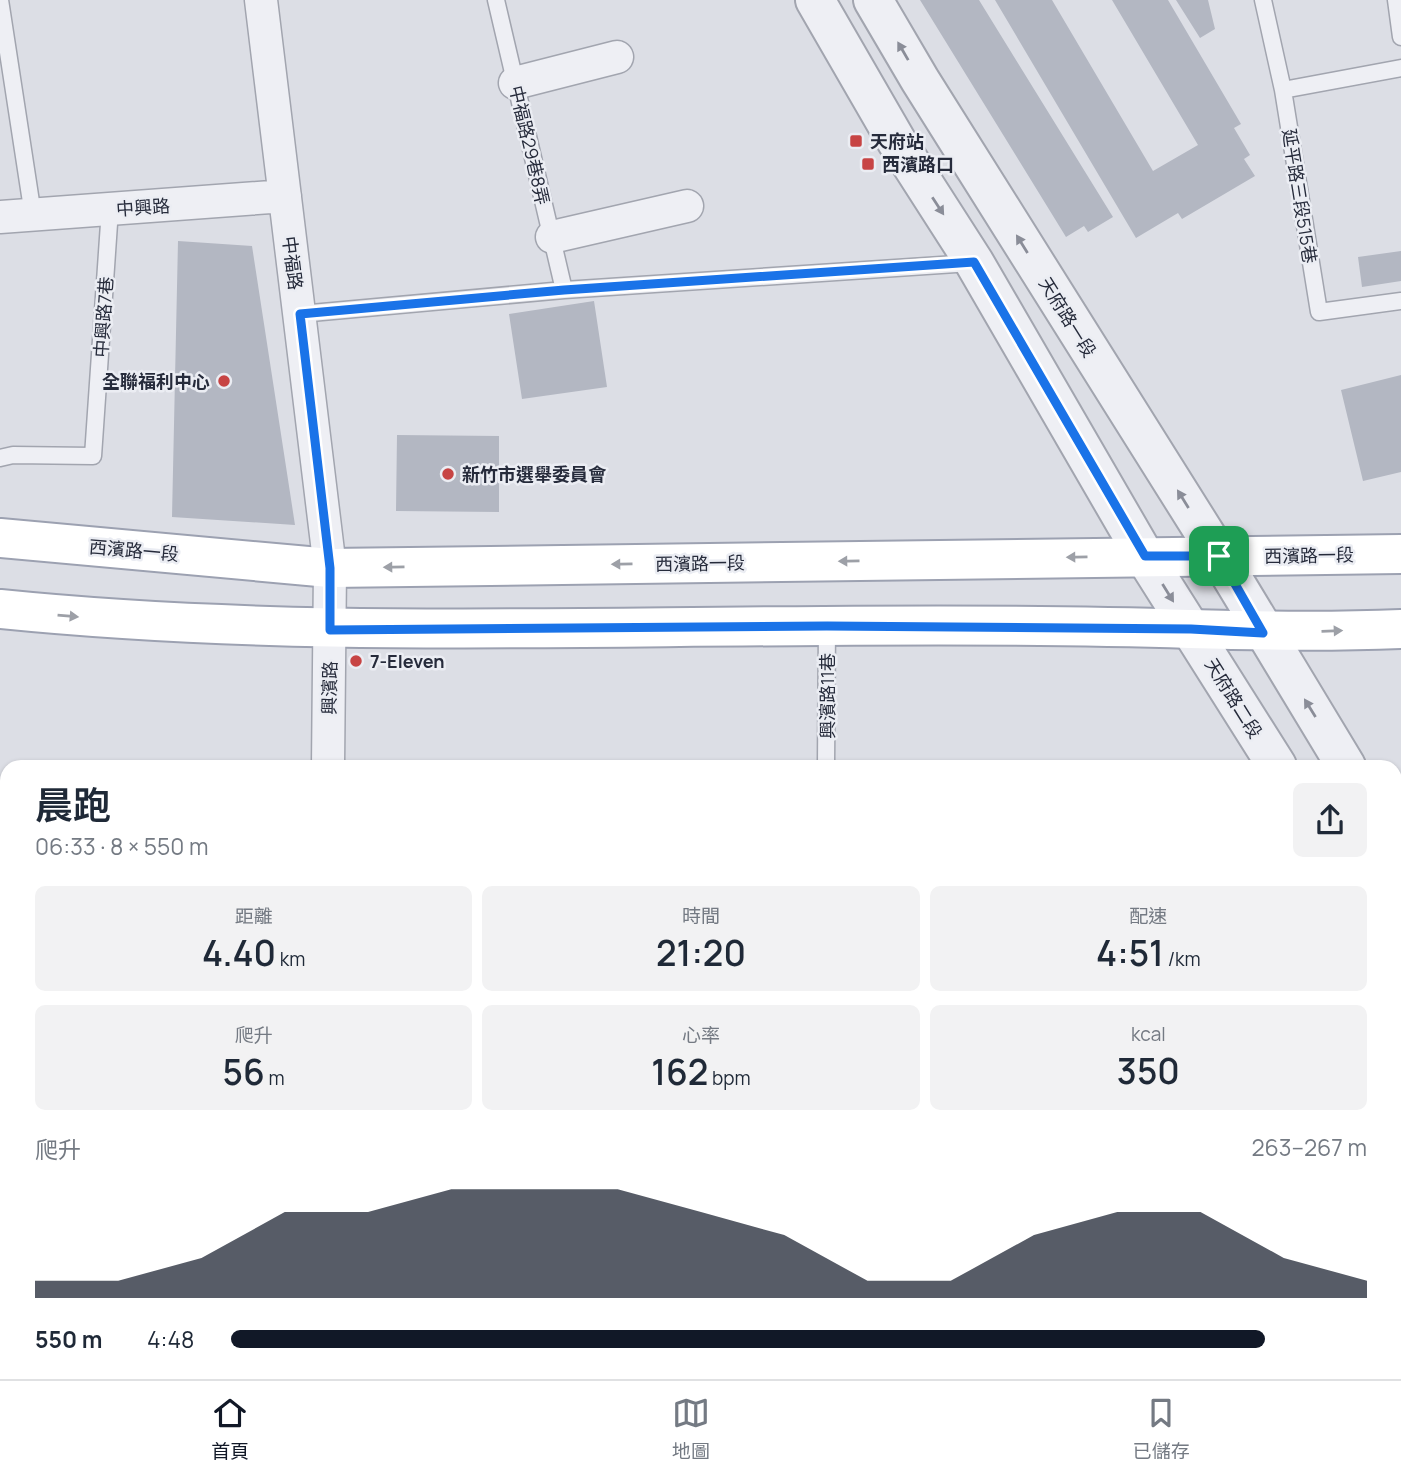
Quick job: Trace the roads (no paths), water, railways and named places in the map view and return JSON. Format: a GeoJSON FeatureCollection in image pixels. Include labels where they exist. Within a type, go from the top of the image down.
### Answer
{"type":"FeatureCollection","features":[{"type":"Feature","properties":{"kind":"main road","name":"西濱路一段"},"geometry":{"type":"LineString","coordinates":[[0,538],[330,568],[1401,554]]}},
{"type":"Feature","properties":{"kind":"main road"},"geometry":{"type":"LineString","coordinates":[[0,610],[74,617],[330,630],[827,626],[1191,629],[1263,633],[1401,629]]}},
{"type":"Feature","properties":{"kind":"street","name":"中福路"},"geometry":{"type":"LineString","coordinates":[[261,0],[330,568]]}},
{"type":"Feature","properties":{"kind":"street"},"geometry":{"type":"LineString","coordinates":[[815,0],[897,142],[974,262],[1145,556],[1191,629]]}},
{"type":"Feature","properties":{"kind":"street","name":"天府路一段"},"geometry":{"type":"LineString","coordinates":[[873,0],[920,80],[1219,556],[1263,633]]}},
{"type":"Feature","properties":{"kind":"street"},"geometry":{"type":"LineString","coordinates":[[515,83],[617,57]]}},
{"type":"Feature","properties":{"kind":"street","name":"中興路"},"geometry":{"type":"LineString","coordinates":[[0,217],[285,196]]}},
{"type":"Feature","properties":{"kind":"street"},"geometry":{"type":"LineString","coordinates":[[552,237],[687,206]]}},
{"type":"Feature","properties":{"kind":"street","name":"興濱路"},"geometry":{"type":"LineString","coordinates":[[328,760],[330,568]]}},
{"type":"Feature","properties":{"kind":"street","name":"天府路二段"},"geometry":{"type":"LineString","coordinates":[[1191,629],[1273,760]]}},
{"type":"Feature","properties":{"kind":"street"},"geometry":{"type":"LineString","coordinates":[[1263,633],[1342,760]]}},
{"type":"Feature","properties":{"kind":"lane"},"geometry":{"type":"LineString","coordinates":[[0,0],[33,215]]}},
{"type":"Feature","properties":{"kind":"lane","name":"中福路29巷8弄"},"geometry":{"type":"LineString","coordinates":[[495,0],[564,290]]}},
{"type":"Feature","properties":{"kind":"lane","name":"延平路三段515巷"},"geometry":{"type":"LineString","coordinates":[[1262,0],[1283,90],[1319,312],[1401,301]]}},
{"type":"Feature","properties":{"kind":"lane"},"geometry":{"type":"LineString","coordinates":[[1396,0],[1401,37]]}},
{"type":"Feature","properties":{"kind":"lane"},"geometry":{"type":"LineString","coordinates":[[1283,90],[1401,68]]}},
{"type":"Feature","properties":{"kind":"lane","name":"中興路7巷"},"geometry":{"type":"LineString","coordinates":[[0,458],[93,456],[110,209]]}},
{"type":"Feature","properties":{"kind":"lane"},"geometry":{"type":"LineString","coordinates":[[300,314],[564,290],[974,262]]}},
{"type":"Feature","properties":{"kind":"lane","name":"興濱路11巷"},"geometry":{"type":"LineString","coordinates":[[826,760],[827,626]]}},
{"type":"Feature","properties":{"kind":"place","name":"天府站"},"geometry":{"type":"Point","coordinates":[856,141]}},
{"type":"Feature","properties":{"kind":"place","name":"西濱路口"},"geometry":{"type":"Point","coordinates":[868,164]}},
{"type":"Feature","properties":{"kind":"place","name":"全聯福利中心"},"geometry":{"type":"Point","coordinates":[224,381]}},
{"type":"Feature","properties":{"kind":"place","name":"新竹市選舉委員會"},"geometry":{"type":"Point","coordinates":[448,474]}},
{"type":"Feature","properties":{"kind":"place","name":"7-Eleven"},"geometry":{"type":"Point","coordinates":[356,661]}}]}
